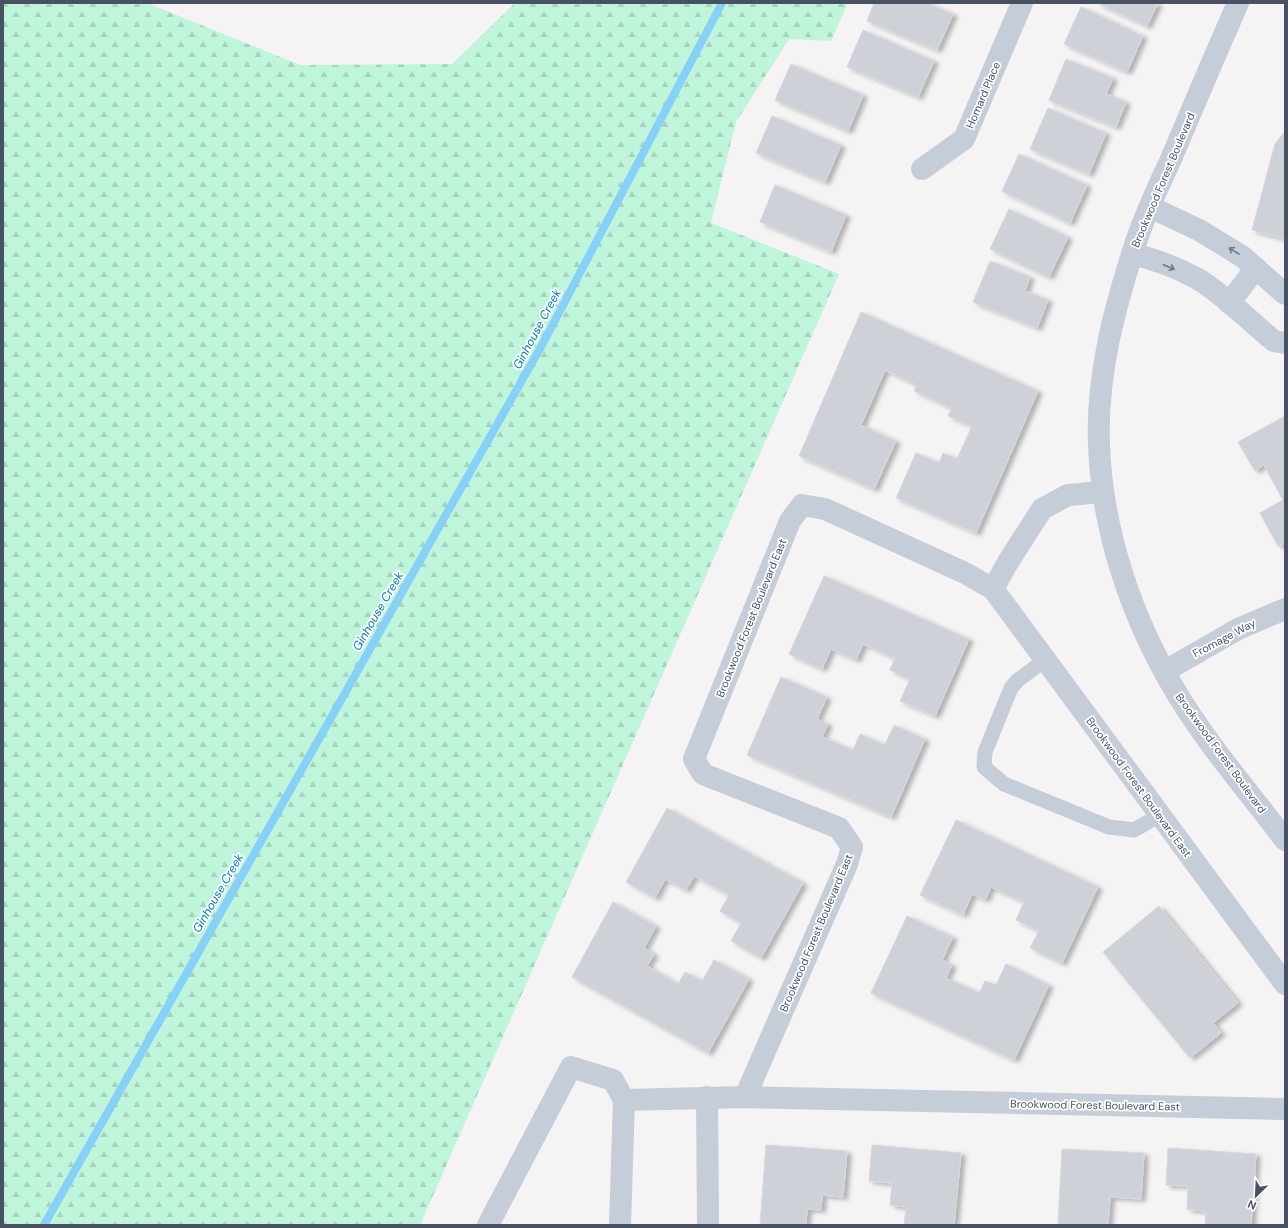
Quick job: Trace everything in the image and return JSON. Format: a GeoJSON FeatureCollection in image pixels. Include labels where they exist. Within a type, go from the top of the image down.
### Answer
{"type":"FeatureCollection","features":[{"type":"Feature","properties":{"kind":"street","name":"Homard Place"},"geometry":{"type":"LineString","coordinates":[[922,168],[964,138],[1022,3]]}},
{"type":"Feature","properties":{"kind":"street","name":"Brookwood Forest Boulevard"},"geometry":{"type":"LineString","coordinates":[[1238,3],[1150,207],[1132,254],[1112,322],[1101,388],[1099,444],[1102,492],[1116,553],[1143,629],[1176,692],[1199,726],[1285,840]]}},
{"type":"Feature","properties":{"kind":"street"},"geometry":{"type":"LineString","coordinates":[[1150,207],[1199,230],[1243,257],[1285,294]]}},
{"type":"Feature","properties":{"kind":"street"},"geometry":{"type":"LineString","coordinates":[[1132,254],[1149,258],[1197,279],[1229,303],[1274,341],[1285,343]]}},
{"type":"Feature","properties":{"kind":"street"},"geometry":{"type":"LineString","coordinates":[[1229,303],[1256,268]]}},
{"type":"Feature","properties":{"kind":"street"},"geometry":{"type":"LineString","coordinates":[[993,589],[1042,509],[1068,495],[1102,492]]}},
{"type":"Feature","properties":{"kind":"street","name":"Brookwood Forest Boulevard East"},"geometry":{"type":"LineString","coordinates":[[1285,984],[993,589],[965,573],[825,510],[802,505],[790,520],[694,759],[703,774],[839,828],[852,846],[847,864],[745,1097],[1285,1109]]}},
{"type":"Feature","properties":{"kind":"street","name":"Fromage Way"},"geometry":{"type":"LineString","coordinates":[[1165,670],[1238,629],[1285,609]]}},
{"type":"Feature","properties":{"kind":"street"},"geometry":{"type":"LineString","coordinates":[[488,1225],[571,1067],[613,1080],[624,1100],[620,1225]]}},
{"type":"Feature","properties":{"kind":"street"},"geometry":{"type":"LineString","coordinates":[[707,1097],[708,1225]]}},
{"type":"Feature","properties":{"kind":"street"},"geometry":{"type":"LineString","coordinates":[[624,1100],[745,1097]]}},
{"type":"Feature","properties":{"kind":"lane"},"geometry":{"type":"LineString","coordinates":[[1045,660],[1018,680],[1011,688],[984,752],[984,767],[1004,784],[1109,827],[1134,830],[1160,815]]}},
{"type":"Feature","properties":{"kind":"green space"},"geometry":{"type":"Polygon","coordinates":[[[3,3],[147,3],[300,65],[452,64],[515,3],[848,3],[831,41],[789,39],[736,122],[711,223],[839,274],[420,1225],[3,1225],[3,3]]]}},
{"type":"Feature","properties":{"kind":"building"},"geometry":{"type":"Polygon","coordinates":[[[874,3],[927,3],[953,14],[937,50],[867,21],[874,3]]]}},
{"type":"Feature","properties":{"kind":"building"},"geometry":{"type":"Polygon","coordinates":[[[1097,3],[1158,3],[1147,26],[1097,3]]]}},
{"type":"Feature","properties":{"kind":"building"},"geometry":{"type":"Polygon","coordinates":[[[1081,7],[1143,36],[1127,72],[1064,44],[1081,7]]]}},
{"type":"Feature","properties":{"kind":"building"},"geometry":{"type":"Polygon","coordinates":[[[863,30],[934,61],[918,97],[847,67],[863,30]]]}},
{"type":"Feature","properties":{"kind":"building"},"geometry":{"type":"Polygon","coordinates":[[[1066,59],[1113,78],[1106,94],[1126,102],[1116,127],[1049,100],[1066,59]]]}},
{"type":"Feature","properties":{"kind":"building"},"geometry":{"type":"Polygon","coordinates":[[[791,64],[863,95],[848,131],[775,100],[791,64]]]}},
{"type":"Feature","properties":{"kind":"building"},"geometry":{"type":"Polygon","coordinates":[[[1048,108],[1106,133],[1089,174],[1030,149],[1048,108]]]}},
{"type":"Feature","properties":{"kind":"building"},"geometry":{"type":"Polygon","coordinates":[[[772,116],[841,145],[825,182],[756,153],[772,116]]]}},
{"type":"Feature","properties":{"kind":"building"},"geometry":{"type":"Polygon","coordinates":[[[1285,131],[1285,239],[1252,230],[1275,144],[1285,131]]]}},
{"type":"Feature","properties":{"kind":"building"},"geometry":{"type":"Polygon","coordinates":[[[1019,154],[1087,185],[1070,223],[1002,191],[1019,154]]]}},
{"type":"Feature","properties":{"kind":"building"},"geometry":{"type":"Polygon","coordinates":[[[775,185],[846,215],[831,252],[760,222],[775,185]]]}},
{"type":"Feature","properties":{"kind":"building"},"geometry":{"type":"Polygon","coordinates":[[[1009,209],[1068,237],[1049,277],[990,249],[1009,209]]]}},
{"type":"Feature","properties":{"kind":"building"},"geometry":{"type":"Polygon","coordinates":[[[990,261],[1030,277],[1025,291],[1048,300],[1037,328],[973,302],[990,261]]]}},
{"type":"Feature","properties":{"kind":"building"},"geometry":{"type":"Polygon","coordinates":[[[861,312],[1038,391],[976,533],[896,498],[916,453],[939,463],[943,453],[957,459],[972,426],[948,416],[952,408],[914,391],[917,385],[885,370],[861,425],[896,441],[874,489],[799,456],[861,312]]]}},
{"type":"Feature","properties":{"kind":"building"},"geometry":{"type":"Polygon","coordinates":[[[1285,416],[1285,543],[1278,546],[1260,513],[1283,500],[1264,465],[1255,471],[1238,442],[1285,416]]]}},
{"type":"Feature","properties":{"kind":"building"},"geometry":{"type":"Polygon","coordinates":[[[824,576],[969,639],[935,716],[900,701],[910,679],[890,670],[895,658],[863,644],[856,660],[831,649],[822,669],[789,654],[824,576]]]}},
{"type":"Feature","properties":{"kind":"building"},"geometry":{"type":"Polygon","coordinates":[[[781,677],[827,697],[817,719],[828,724],[822,737],[853,750],[860,734],[885,745],[894,725],[925,739],[891,817],[747,755],[781,677]]]}},
{"type":"Feature","properties":{"kind":"building"},"geometry":{"type":"Polygon","coordinates":[[[667,808],[803,883],[761,958],[731,941],[741,923],[720,911],[729,895],[694,876],[686,890],[665,879],[655,898],[626,882],[667,808]]]}},
{"type":"Feature","properties":{"kind":"building"},"geometry":{"type":"Polygon","coordinates":[[[956,820],[1098,887],[1062,963],[1030,948],[1039,931],[1016,920],[1024,902],[991,887],[985,900],[972,894],[963,915],[920,895],[956,820]]]}},
{"type":"Feature","properties":{"kind":"building"},"geometry":{"type":"Polygon","coordinates":[[[613,902],[656,926],[644,948],[654,954],[647,966],[678,984],[685,972],[702,981],[714,960],[749,979],[708,1053],[572,977],[613,902]]]}},
{"type":"Feature","properties":{"kind":"building"},"geometry":{"type":"Polygon","coordinates":[[[1159,906],[1238,1003],[1213,1023],[1221,1033],[1190,1058],[1103,952],[1159,906]]]}},
{"type":"Feature","properties":{"kind":"building"},"geometry":{"type":"Polygon","coordinates":[[[907,916],[953,937],[942,960],[952,965],[946,978],[979,993],[985,981],[996,985],[1006,964],[1049,985],[1014,1060],[871,993],[907,916]]]}},
{"type":"Feature","properties":{"kind":"building"},"geometry":{"type":"Polygon","coordinates":[[[766,1145],[847,1151],[843,1197],[822,1195],[821,1210],[807,1209],[806,1225],[760,1225],[766,1145]]]}},
{"type":"Feature","properties":{"kind":"building"},"geometry":{"type":"Polygon","coordinates":[[[872,1145],[961,1153],[954,1225],[904,1225],[906,1207],[890,1205],[892,1183],[869,1181],[872,1145]]]}},
{"type":"Feature","properties":{"kind":"building"},"geometry":{"type":"Polygon","coordinates":[[[1168,1148],[1256,1154],[1251,1225],[1205,1225],[1206,1211],[1187,1209],[1188,1186],[1166,1185],[1168,1148]]]}},
{"type":"Feature","properties":{"kind":"building"},"geometry":{"type":"Polygon","coordinates":[[[1062,1149],[1144,1153],[1141,1199],[1110,1197],[1108,1225],[1058,1225],[1062,1149]]]}},
{"type":"Feature","properties":{"kind":"waterway","name":"Ginhouse Creek"},"geometry":{"type":"LineString","coordinates":[[44,1225],[542,345],[722,3]]}}]}
